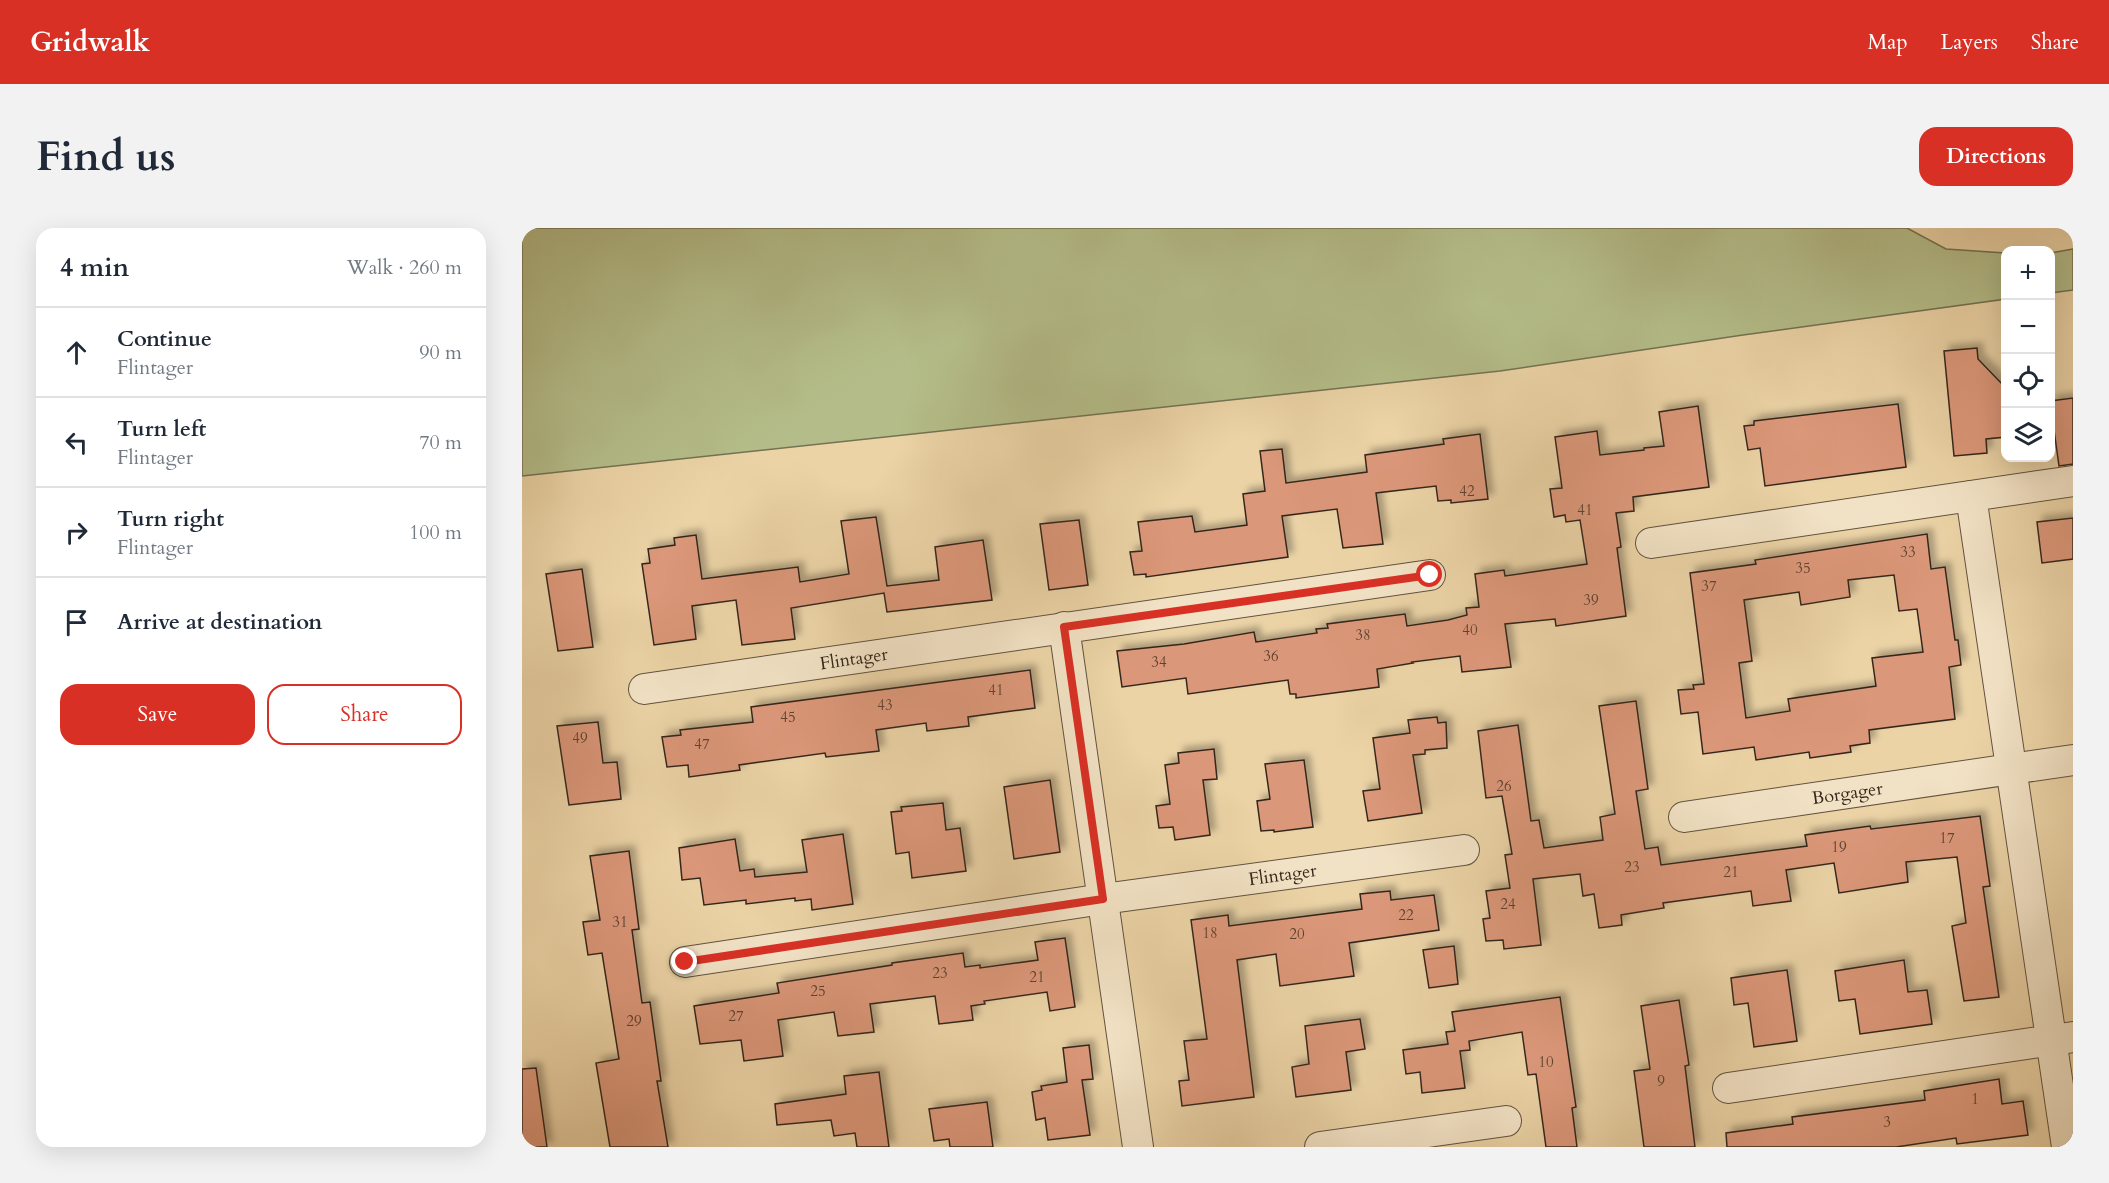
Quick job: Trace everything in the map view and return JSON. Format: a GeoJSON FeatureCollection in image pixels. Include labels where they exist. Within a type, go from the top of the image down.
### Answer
{"type":"FeatureCollection","features":[{"type":"Feature","properties":{"kind":"street"},"geometry":{"type":"LineString","coordinates":[[1651,543],[2073,481]]}},
{"type":"Feature","properties":{"kind":"street"},"geometry":{"type":"LineString","coordinates":[[1971,496],[2012,769],[2062,1039],[2067,1147]]}},
{"type":"Feature","properties":{"kind":"street","name":"Flintager"},"geometry":{"type":"LineString","coordinates":[[644,688],[1430,575]]}},
{"type":"Feature","properties":{"kind":"street"},"geometry":{"type":"LineString","coordinates":[[1064,627],[1138,1147]]}},
{"type":"Feature","properties":{"kind":"street","name":"Borgager"},"geometry":{"type":"LineString","coordinates":[[1684,817],[2073,760]]}},
{"type":"Feature","properties":{"kind":"street","name":"Flintager"},"geometry":{"type":"LineString","coordinates":[[685,962],[1103,899],[1464,850]]}},
{"type":"Feature","properties":{"kind":"street"},"geometry":{"type":"LineString","coordinates":[[1728,1088],[2062,1039]]}},
{"type":"Feature","properties":{"kind":"street"},"geometry":{"type":"LineString","coordinates":[[1320,1147],[1506,1121]]}},
{"type":"Feature","properties":{"kind":"green space"},"geometry":{"type":"Polygon","coordinates":[[[522,228],[1907,228],[1946,249],[2001,253],[2001,300],[1500,371],[522,476],[522,228]]]}},
{"type":"Feature","properties":{"kind":"green space"},"geometry":{"type":"Polygon","coordinates":[[[2073,249],[2073,290],[2055,292],[2055,252],[2073,249]]]}},
{"type":"Feature","properties":{"kind":"building"},"geometry":{"type":"Polygon","coordinates":[[[1977,348],[1978,359],[2001,383],[2001,438],[1986,439],[1987,453],[1954,456],[1944,351],[1977,348]]]}},
{"type":"Feature","properties":{"kind":"building"},"geometry":{"type":"Polygon","coordinates":[[[2073,398],[2073,464],[2059,466],[2055,437],[2055,400],[2073,398]]]}},
{"type":"Feature","properties":{"kind":"building"},"geometry":{"type":"Polygon","coordinates":[[[1898,404],[1906,467],[1765,486],[1760,448],[1748,450],[1744,426],[1754,425],[1754,421],[1898,404]]]}},
{"type":"Feature","properties":{"kind":"building"},"geometry":{"type":"Polygon","coordinates":[[[1698,406],[1709,487],[1633,497],[1634,511],[1616,513],[1621,547],[1617,548],[1626,616],[1556,626],[1555,619],[1505,624],[1511,667],[1462,672],[1460,656],[1412,662],[1377,669],[1379,687],[1296,698],[1296,694],[1290,694],[1288,680],[1188,694],[1186,678],[1122,687],[1117,651],[1184,644],[1254,632],[1256,642],[1317,633],[1316,629],[1328,628],[1327,624],[1405,614],[1407,626],[1448,620],[1467,615],[1466,608],[1479,607],[1475,574],[1504,570],[1505,576],[1587,564],[1580,520],[1566,522],[1565,515],[1554,517],[1550,489],[1562,488],[1555,437],[1597,431],[1600,455],[1664,446],[1659,412],[1698,406]]]}},
{"type":"Feature","properties":{"kind":"building"},"geometry":{"type":"Polygon","coordinates":[[[1480,434],[1488,499],[1451,503],[1451,500],[1438,501],[1436,486],[1376,493],[1383,544],[1343,548],[1337,509],[1282,516],[1288,557],[1146,577],[1146,574],[1134,575],[1130,552],[1142,551],[1138,522],[1192,516],[1195,532],[1247,525],[1243,494],[1265,491],[1260,451],[1282,449],[1286,483],[1367,472],[1365,455],[1444,444],[1443,439],[1480,434]]]}},
{"type":"Feature","properties":{"kind":"building"},"geometry":{"type":"Polygon","coordinates":[[[876,517],[887,586],[939,580],[935,547],[983,540],[992,600],[887,612],[884,593],[791,608],[795,639],[742,645],[736,600],[692,606],[696,639],[654,645],[642,564],[650,563],[648,549],[675,545],[674,538],[696,535],[702,579],[798,567],[800,582],[849,574],[841,521],[876,517]]]}},
{"type":"Feature","properties":{"kind":"building"},"geometry":{"type":"Polygon","coordinates":[[[2073,518],[2073,559],[2042,563],[2037,522],[2073,518]]]}},
{"type":"Feature","properties":{"kind":"building"},"geometry":{"type":"Polygon","coordinates":[[[1079,520],[1088,585],[1049,590],[1040,524],[1079,520]]]}},
{"type":"Feature","properties":{"kind":"building"},"geometry":{"type":"Polygon","coordinates":[[[1927,534],[1931,569],[1945,567],[1955,640],[1958,640],[1961,665],[1949,667],[1955,719],[1869,730],[1870,743],[1850,746],[1851,752],[1810,758],[1809,752],[1756,760],[1754,747],[1703,754],[1698,712],[1681,714],[1678,690],[1694,689],[1693,685],[1704,684],[1690,573],[1756,564],[1755,560],[1927,534]],[[1894,575],[1848,580],[1850,597],[1801,605],[1799,592],[1744,600],[1752,661],[1739,663],[1746,718],[1790,711],[1788,699],[1876,686],[1872,658],[1923,652],[1917,609],[1899,611],[1894,575]]]}},
{"type":"Feature","properties":{"kind":"building"},"geometry":{"type":"Polygon","coordinates":[[[582,569],[593,647],[558,651],[546,574],[582,569]]]}},
{"type":"Feature","properties":{"kind":"building"},"geometry":{"type":"Polygon","coordinates":[[[1030,670],[1035,708],[968,717],[969,726],[927,731],[926,723],[876,730],[879,751],[826,757],[825,753],[739,765],[740,770],[689,777],[688,765],[667,767],[662,737],[681,735],[680,730],[753,722],[751,707],[1030,670]]]}},
{"type":"Feature","properties":{"kind":"building"},"geometry":{"type":"Polygon","coordinates":[[[1636,701],[1648,789],[1636,791],[1645,849],[1658,847],[1661,865],[1807,846],[1805,835],[1870,826],[1871,829],[1980,816],[1990,886],[1983,887],[1999,997],[1964,1001],[1952,926],[1966,923],[1957,857],[1906,862],[1908,882],[1839,893],[1834,863],[1786,870],[1791,901],[1753,906],[1751,891],[1663,903],[1664,908],[1621,915],[1622,925],[1599,928],[1594,894],[1583,896],[1580,874],[1533,879],[1541,945],[1504,949],[1503,940],[1486,941],[1483,919],[1490,918],[1486,891],[1510,888],[1505,855],[1512,854],[1502,796],[1486,798],[1478,731],[1518,725],[1531,821],[1539,820],[1544,848],[1603,840],[1600,817],[1615,814],[1599,706],[1636,701]]]}},
{"type":"Feature","properties":{"kind":"building"},"geometry":{"type":"Polygon","coordinates":[[[1437,717],[1438,723],[1446,722],[1447,748],[1425,750],[1425,754],[1413,755],[1422,813],[1368,821],[1363,791],[1380,789],[1373,738],[1410,733],[1408,720],[1437,717]]]}},
{"type":"Feature","properties":{"kind":"building"},"geometry":{"type":"Polygon","coordinates":[[[598,722],[603,763],[617,762],[621,799],[569,805],[557,726],[598,722]]]}},
{"type":"Feature","properties":{"kind":"building"},"geometry":{"type":"Polygon","coordinates":[[[1214,749],[1217,779],[1203,780],[1210,835],[1175,840],[1173,827],[1159,828],[1156,806],[1170,804],[1165,765],[1179,763],[1178,753],[1214,749]]]}},
{"type":"Feature","properties":{"kind":"building"},"geometry":{"type":"Polygon","coordinates":[[[1304,760],[1313,827],[1274,832],[1274,830],[1261,831],[1257,801],[1270,799],[1265,764],[1304,760]]]}},
{"type":"Feature","properties":{"kind":"building"},"geometry":{"type":"Polygon","coordinates":[[[1050,780],[1060,852],[1014,859],[1004,787],[1050,780]]]}},
{"type":"Feature","properties":{"kind":"building"},"geometry":{"type":"Polygon","coordinates":[[[943,803],[946,830],[960,828],[966,871],[912,878],[909,852],[896,854],[891,812],[902,811],[901,807],[943,803]]]}},
{"type":"Feature","properties":{"kind":"building"},"geometry":{"type":"Polygon","coordinates":[[[843,834],[853,904],[812,910],[811,899],[795,901],[795,898],[746,904],[746,900],[704,905],[700,878],[682,880],[679,848],[735,839],[740,871],[754,869],[755,877],[807,872],[802,840],[843,834]]]}},
{"type":"Feature","properties":{"kind":"building"},"geometry":{"type":"Polygon","coordinates":[[[629,851],[639,929],[632,930],[642,1003],[650,1002],[661,1081],[657,1081],[668,1147],[610,1147],[596,1063],[619,1059],[602,953],[588,955],[583,922],[600,920],[590,856],[629,851]]]}},
{"type":"Feature","properties":{"kind":"building"},"geometry":{"type":"Polygon","coordinates":[[[1390,891],[1391,900],[1434,895],[1439,930],[1349,943],[1354,976],[1280,986],[1276,954],[1237,960],[1254,1097],[1182,1106],[1179,1081],[1189,1080],[1184,1041],[1207,1039],[1191,920],[1228,915],[1229,926],[1362,909],[1360,894],[1390,891]]]}},
{"type":"Feature","properties":{"kind":"building"},"geometry":{"type":"Polygon","coordinates":[[[1065,938],[1075,1007],[1050,1011],[1047,992],[984,1001],[985,1004],[971,1006],[973,1020],[939,1024],[935,996],[870,1004],[874,1032],[838,1036],[834,1012],[778,1020],[783,1056],[744,1061],[741,1040],[700,1044],[694,1006],[779,993],[777,983],[963,953],[965,967],[980,965],[980,968],[1038,960],[1035,942],[1065,938]]]}},
{"type":"Feature","properties":{"kind":"building"},"geometry":{"type":"Polygon","coordinates":[[[1454,946],[1458,984],[1429,988],[1423,950],[1454,946]]]}},
{"type":"Feature","properties":{"kind":"building"},"geometry":{"type":"Polygon","coordinates":[[[1904,960],[1908,992],[1927,990],[1932,1024],[1860,1034],[1855,999],[1839,1001],[1835,971],[1904,960]]]}},
{"type":"Feature","properties":{"kind":"building"},"geometry":{"type":"Polygon","coordinates":[[[1787,970],[1797,1041],[1754,1047],[1748,1003],[1734,1005],[1731,978],[1787,970]]]}},
{"type":"Feature","properties":{"kind":"building"},"geometry":{"type":"Polygon","coordinates":[[[1560,997],[1576,1107],[1572,1108],[1577,1147],[1546,1147],[1536,1074],[1528,1075],[1522,1032],[1469,1041],[1470,1050],[1460,1051],[1465,1088],[1422,1093],[1420,1072],[1406,1074],[1403,1050],[1448,1044],[1446,1032],[1455,1031],[1452,1012],[1560,997]]]}},
{"type":"Feature","properties":{"kind":"building"},"geometry":{"type":"Polygon","coordinates":[[[1679,1000],[1689,1065],[1685,1066],[1695,1147],[1644,1147],[1634,1071],[1650,1069],[1641,1006],[1679,1000]]]}},
{"type":"Feature","properties":{"kind":"building"},"geometry":{"type":"Polygon","coordinates":[[[1360,1019],[1365,1049],[1346,1052],[1351,1090],[1296,1097],[1292,1067],[1309,1064],[1305,1026],[1360,1019]]]}},
{"type":"Feature","properties":{"kind":"building"},"geometry":{"type":"Polygon","coordinates":[[[1089,1045],[1093,1079],[1082,1080],[1090,1135],[1048,1140],[1045,1118],[1036,1120],[1032,1092],[1042,1090],[1041,1086],[1067,1082],[1063,1048],[1089,1045]]]}},
{"type":"Feature","properties":{"kind":"building"},"geometry":{"type":"Polygon","coordinates":[[[536,1068],[547,1147],[522,1147],[522,1069],[536,1068]]]}},
{"type":"Feature","properties":{"kind":"building"},"geometry":{"type":"Polygon","coordinates":[[[879,1072],[889,1147],[857,1147],[855,1133],[834,1136],[831,1120],[777,1125],[775,1104],[846,1094],[844,1076],[879,1072]]]}},
{"type":"Feature","properties":{"kind":"building"},"geometry":{"type":"Polygon","coordinates":[[[1999,1079],[2002,1104],[2023,1101],[2028,1135],[1957,1144],[1956,1138],[1896,1147],[1727,1147],[1726,1133],[1793,1124],[1792,1117],[1925,1100],[1924,1091],[1999,1079]]]}},
{"type":"Feature","properties":{"kind":"building"},"geometry":{"type":"Polygon","coordinates":[[[987,1102],[993,1147],[950,1147],[949,1139],[934,1141],[929,1109],[987,1102]]]}},
{"type":"Feature","properties":{"kind":"route"},"geometry":{"type":"LineString","coordinates":[[685,962],[1103,899],[1064,627],[1430,575]]}}]}
